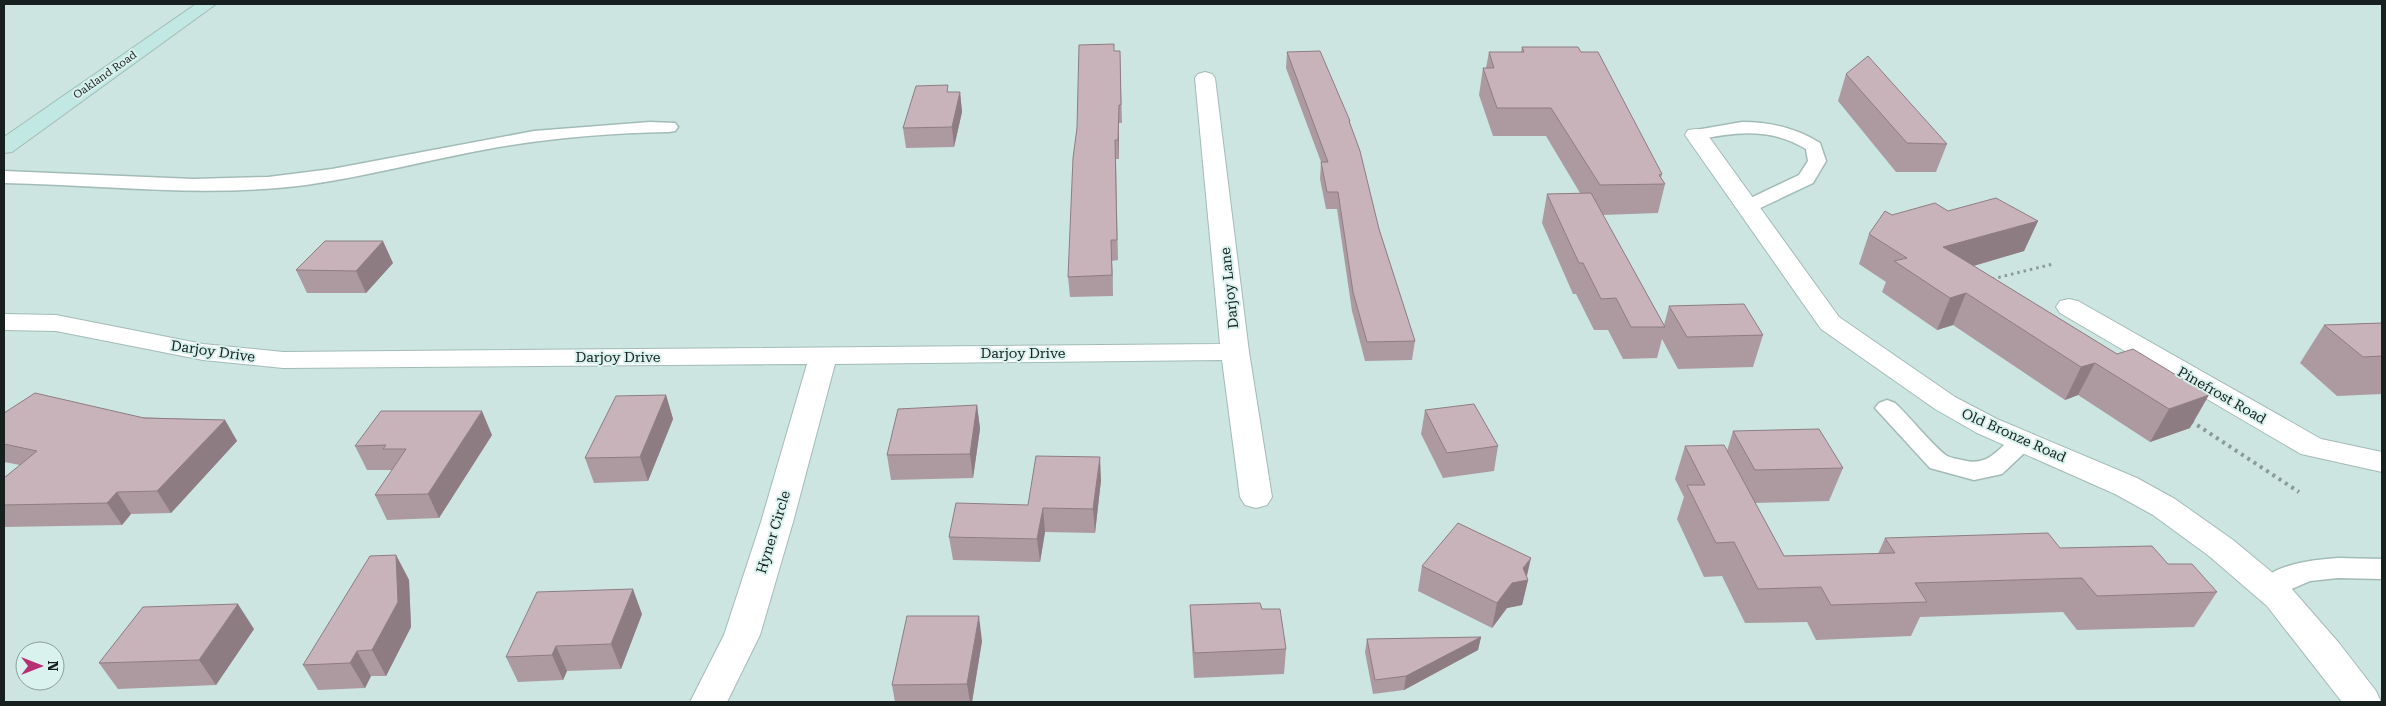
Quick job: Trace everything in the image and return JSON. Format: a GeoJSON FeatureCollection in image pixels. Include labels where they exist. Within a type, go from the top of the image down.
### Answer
{"type":"FeatureCollection","features":[{"type":"Feature","properties":{"kind":"street","name":"Oakland Road"},"geometry":{"type":"LineString","coordinates":[[4,147],[207,4]]}},
{"type":"Feature","properties":{"kind":"street","name":"Darjoy Lane"},"geometry":{"type":"LineString","coordinates":[[1205,78],[1235,352],[1256,497]]}},
{"type":"Feature","properties":{"kind":"street","name":"Old Bronze Road"},"geometry":{"type":"LineString","coordinates":[[1696,134],[1830,323],[1945,404],[1987,426],[2126,486],[2164,507],[2222,548],[2269,589],[2326,653],[2363,702]]}},
{"type":"Feature","properties":{"kind":"street","name":"Pinefrost Road"},"geometry":{"type":"LineString","coordinates":[[2069,307],[2312,447],[2382,462]]}},
{"type":"Feature","properties":{"kind":"street","name":"Darjoy Drive"},"geometry":{"type":"LineString","coordinates":[[4,322],[56,323],[203,352],[283,360],[1235,352]]}},
{"type":"Feature","properties":{"kind":"street","name":"Hyner Circle"},"geometry":{"type":"LineString","coordinates":[[709,702],[742,635],[777,522],[823,356]]}},
{"type":"Feature","properties":{"kind":"lane"},"geometry":{"type":"LineString","coordinates":[[1696,134],[1727,128],[1759,126],[1795,135],[1814,147],[1818,161],[1806,179],[1748,207]]}},
{"type":"Feature","properties":{"kind":"lane"},"geometry":{"type":"LineString","coordinates":[[4,177],[196,186],[260,183],[315,177],[515,139],[619,127],[669,127]]}},
{"type":"Feature","properties":{"kind":"lane"},"geometry":{"type":"LineString","coordinates":[[1887,408],[1939,462],[1974,472],[1992,468],[2025,441]]}},
{"type":"Feature","properties":{"kind":"lane"},"geometry":{"type":"LineString","coordinates":[[2269,589],[2283,579],[2302,571],[2382,569]]}},
{"type":"Feature","properties":{"kind":"building"},"geometry":{"type":"Polygon","coordinates":[[[1114,44],[1114,51],[1120,51],[1121,105],[1119,105],[1118,140],[1115,140],[1117,240],[1111,240],[1112,275],[1068,277],[1073,158],[1077,128],[1079,45],[1114,44]]]}},
{"type":"Feature","properties":{"kind":"building"},"geometry":{"type":"Polygon","coordinates":[[[1522,47],[1578,47],[1581,52],[1598,52],[1662,174],[1659,175],[1665,184],[1600,185],[1551,108],[1497,108],[1483,68],[1494,68],[1489,52],[1524,52],[1522,47]]]}},
{"type":"Feature","properties":{"kind":"building"},"geometry":{"type":"Polygon","coordinates":[[[1320,51],[1350,121],[1360,151],[1379,229],[1415,341],[1367,342],[1353,292],[1338,192],[1327,192],[1321,162],[1328,162],[1287,52],[1320,51]]]}},
{"type":"Feature","properties":{"kind":"building"},"geometry":{"type":"Polygon","coordinates":[[[1868,56],[1947,144],[1907,143],[1846,74],[1868,56]]]}},
{"type":"Feature","properties":{"kind":"building"},"geometry":{"type":"Polygon","coordinates":[[[948,85],[947,92],[960,92],[952,127],[903,128],[916,86],[948,85]]]}},
{"type":"Feature","properties":{"kind":"building"},"geometry":{"type":"Polygon","coordinates":[[[1591,193],[1665,327],[1631,327],[1616,298],[1601,299],[1583,263],[1579,263],[1547,194],[1591,193]]]}},
{"type":"Feature","properties":{"kind":"building"},"geometry":{"type":"Polygon","coordinates":[[[1996,198],[2038,221],[1943,247],[2117,354],[2133,349],[2209,395],[2169,409],[2095,363],[2081,367],[1966,293],[1950,298],[1894,261],[1907,258],[1869,234],[1885,211],[1892,215],[1935,203],[1948,211],[1996,198]]]}},
{"type":"Feature","properties":{"kind":"building"},"geometry":{"type":"Polygon","coordinates":[[[325,241],[383,241],[356,271],[296,270],[325,241]]]}},
{"type":"Feature","properties":{"kind":"building"},"geometry":{"type":"Polygon","coordinates":[[[1744,304],[1763,335],[1687,337],[1669,306],[1744,304]]]}},
{"type":"Feature","properties":{"kind":"building"},"geometry":{"type":"Polygon","coordinates":[[[2382,323],[2382,356],[2363,357],[2324,325],[2382,323]]]}},
{"type":"Feature","properties":{"kind":"building"},"geometry":{"type":"Polygon","coordinates":[[[35,393],[144,418],[225,420],[157,491],[117,492],[107,503],[4,505],[4,478],[37,451],[4,444],[4,413],[35,393]]]}},
{"type":"Feature","properties":{"kind":"building"},"geometry":{"type":"Polygon","coordinates":[[[666,395],[640,457],[585,458],[616,396],[666,395]]]}},
{"type":"Feature","properties":{"kind":"building"},"geometry":{"type":"Polygon","coordinates":[[[1474,404],[1498,446],[1447,453],[1425,410],[1474,404]]]}},
{"type":"Feature","properties":{"kind":"building"},"geometry":{"type":"Polygon","coordinates":[[[977,405],[970,454],[887,455],[898,409],[977,405]]]}},
{"type":"Feature","properties":{"kind":"building"},"geometry":{"type":"Polygon","coordinates":[[[381,411],[482,411],[428,494],[375,495],[406,449],[383,449],[386,445],[355,446],[381,411]]]}},
{"type":"Feature","properties":{"kind":"building"},"geometry":{"type":"Polygon","coordinates":[[[1819,429],[1843,468],[1755,470],[1733,431],[1819,429]]]}},
{"type":"Feature","properties":{"kind":"building"},"geometry":{"type":"Polygon","coordinates":[[[1724,445],[1784,556],[1895,553],[1885,538],[2048,533],[2060,548],[2152,546],[2168,564],[2192,564],[2217,592],[2097,596],[2082,578],[1915,583],[1927,602],[1831,605],[1821,587],[1758,589],[1734,542],[1716,543],[1687,485],[1705,485],[1685,446],[1724,445]]]}},
{"type":"Feature","properties":{"kind":"building"},"geometry":{"type":"Polygon","coordinates":[[[1036,456],[1100,457],[1093,509],[1043,508],[1037,539],[949,537],[956,503],[1028,505],[1036,456]]]}},
{"type":"Feature","properties":{"kind":"building"},"geometry":{"type":"Polygon","coordinates":[[[1458,523],[1531,558],[1523,568],[1528,580],[1512,583],[1497,603],[1422,566],[1458,523]]]}},
{"type":"Feature","properties":{"kind":"building"},"geometry":{"type":"Polygon","coordinates":[[[396,555],[398,602],[372,650],[357,651],[350,663],[303,665],[370,556],[396,555]]]}},
{"type":"Feature","properties":{"kind":"building"},"geometry":{"type":"Polygon","coordinates":[[[633,589],[611,644],[556,646],[552,655],[506,657],[537,592],[633,589]]]}},
{"type":"Feature","properties":{"kind":"building"},"geometry":{"type":"Polygon","coordinates":[[[1260,603],[1262,609],[1280,609],[1286,649],[1194,653],[1190,605],[1260,603]]]}},
{"type":"Feature","properties":{"kind":"building"},"geometry":{"type":"Polygon","coordinates":[[[238,604],[199,660],[99,663],[143,607],[238,604]]]}},
{"type":"Feature","properties":{"kind":"building"},"geometry":{"type":"Polygon","coordinates":[[[907,616],[979,616],[967,684],[892,685],[907,616]]]}},
{"type":"Feature","properties":{"kind":"building"},"geometry":{"type":"Polygon","coordinates":[[[1481,637],[1406,676],[1375,680],[1367,639],[1481,637]]]}}]}
